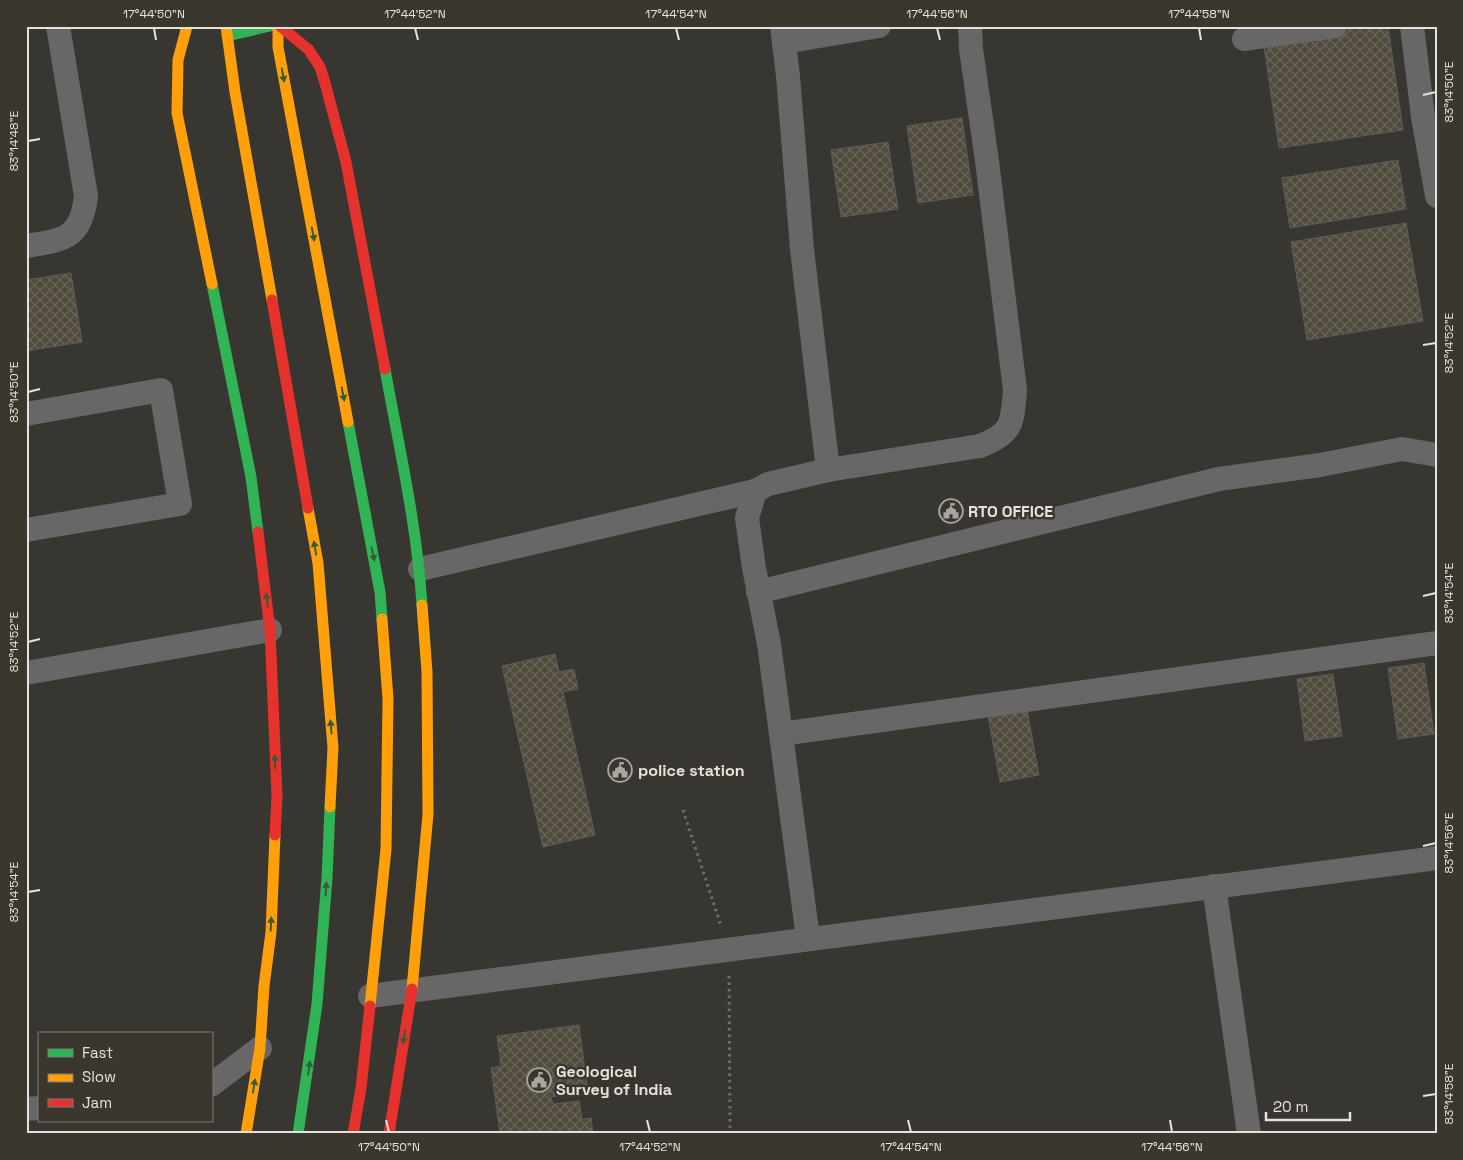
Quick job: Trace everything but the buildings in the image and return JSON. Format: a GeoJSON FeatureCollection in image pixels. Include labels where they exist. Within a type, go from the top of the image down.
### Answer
{"type":"FeatureCollection","features":[{"type":"Feature","properties":{"kind":"street"},"geometry":{"type":"LineString","coordinates":[[26,246],[61,240],[78,227],[84,213],[86,196],[58,26]]}},
{"type":"Feature","properties":{"kind":"street"},"geometry":{"type":"LineString","coordinates":[[188,26],[178,60],[177,113],[251,477],[270,630],[276,796],[270,932],[260,1048],[246,1134]]}},
{"type":"Feature","properties":{"kind":"street"},"geometry":{"type":"LineString","coordinates":[[270,26],[226,31],[318,564],[333,748],[327,878],[317,1004],[298,1134]]}},
{"type":"Feature","properties":{"kind":"street"},"geometry":{"type":"LineString","coordinates":[[279,26],[309,50],[320,66],[346,162],[414,525],[420,569],[428,672],[428,814],[412,989],[389,1134]]}},
{"type":"Feature","properties":{"kind":"street"},"geometry":{"type":"LineString","coordinates":[[279,26],[278,48],[380,592],[388,699],[386,840],[361,1088],[353,1134]]}},
{"type":"Feature","properties":{"kind":"street"},"geometry":{"type":"LineString","coordinates":[[828,470],[802,249],[783,34],[879,26]]}},
{"type":"Feature","properties":{"kind":"street"},"geometry":{"type":"LineString","coordinates":[[420,569],[755,490],[768,484],[828,470],[980,446],[996,440],[1008,429],[1013,417],[1015,390],[987,161],[971,49],[970,26]]}},
{"type":"Feature","properties":{"kind":"street"},"geometry":{"type":"LineString","coordinates":[[1244,39],[1335,26]]}},
{"type":"Feature","properties":{"kind":"street"},"geometry":{"type":"LineString","coordinates":[[1412,26],[1437,196]]}},
{"type":"Feature","properties":{"kind":"street"},"geometry":{"type":"LineString","coordinates":[[26,414],[161,390],[180,504],[26,530]]}},
{"type":"Feature","properties":{"kind":"street"},"geometry":{"type":"LineString","coordinates":[[758,592],[1219,479],[1320,465],[1402,449],[1437,455]]}},
{"type":"Feature","properties":{"kind":"street"},"geometry":{"type":"LineString","coordinates":[[755,490],[747,518],[758,592],[769,644],[808,938]]}},
{"type":"Feature","properties":{"kind":"street"},"geometry":{"type":"LineString","coordinates":[[26,673],[270,630]]}},
{"type":"Feature","properties":{"kind":"street"},"geometry":{"type":"LineString","coordinates":[[781,734],[1437,643]]}},
{"type":"Feature","properties":{"kind":"street"},"geometry":{"type":"LineString","coordinates":[[370,996],[412,989],[1437,858]]}},
{"type":"Feature","properties":{"kind":"street"},"geometry":{"type":"LineString","coordinates":[[1214,886],[1249,1134]]}},
{"type":"Feature","properties":{"kind":"street"},"geometry":{"type":"LineString","coordinates":[[212,1084],[260,1048]]}},
{"type":"Feature","properties":{"kind":"path"},"geometry":{"type":"LineString","coordinates":[[683,810],[728,949],[730,1129]]}},
{"type":"Feature","properties":{"kind":"traffic: fast"},"geometry":{"type":"LineString","coordinates":[[227,36],[270,26]]}},
{"type":"Feature","properties":{"kind":"traffic: fast"},"geometry":{"type":"LineString","coordinates":[[212,284],[251,477],[258,532]]}},
{"type":"Feature","properties":{"kind":"traffic: fast"},"geometry":{"type":"LineString","coordinates":[[385,369],[412,516],[422,605]]}},
{"type":"Feature","properties":{"kind":"traffic: fast"},"geometry":{"type":"LineString","coordinates":[[348,422],[380,592],[382,619]]}},
{"type":"Feature","properties":{"kind":"traffic: fast"},"geometry":{"type":"LineString","coordinates":[[298,1134],[317,1004],[327,878],[330,807]]}},
{"type":"Feature","properties":{"kind":"traffic: slow"},"geometry":{"type":"LineString","coordinates":[[187,26],[178,60],[177,113],[212,284]]}},
{"type":"Feature","properties":{"kind":"traffic: slow"},"geometry":{"type":"LineString","coordinates":[[226,26],[235,92],[272,300]]}},
{"type":"Feature","properties":{"kind":"traffic: slow"},"geometry":{"type":"LineString","coordinates":[[278,26],[278,47],[348,422]]}},
{"type":"Feature","properties":{"kind":"traffic: slow"},"geometry":{"type":"LineString","coordinates":[[308,508],[318,563],[333,748],[330,807]]}},
{"type":"Feature","properties":{"kind":"traffic: slow"},"geometry":{"type":"LineString","coordinates":[[412,989],[428,814],[427,672],[422,605]]}},
{"type":"Feature","properties":{"kind":"traffic: slow"},"geometry":{"type":"LineString","coordinates":[[370,1006],[386,849],[388,699],[382,619]]}},
{"type":"Feature","properties":{"kind":"traffic: slow"},"geometry":{"type":"LineString","coordinates":[[246,1134],[260,1048],[264,986],[271,932],[275,835]]}},
{"type":"Feature","properties":{"kind":"traffic: jam"},"geometry":{"type":"LineString","coordinates":[[280,26],[309,50],[320,67],[325,83],[346,162],[385,369]]}},
{"type":"Feature","properties":{"kind":"traffic: jam"},"geometry":{"type":"LineString","coordinates":[[272,300],[308,508]]}},
{"type":"Feature","properties":{"kind":"traffic: jam"},"geometry":{"type":"LineString","coordinates":[[258,532],[270,630],[277,796],[275,835]]}},
{"type":"Feature","properties":{"kind":"traffic: jam"},"geometry":{"type":"LineString","coordinates":[[389,1134],[412,989]]}},
{"type":"Feature","properties":{"kind":"traffic: jam"},"geometry":{"type":"LineString","coordinates":[[353,1134],[361,1088],[370,1006]]}},
{"type":"Feature","properties":{"kind":"place","name":"RTO OFFICE"},"geometry":{"type":"Point","coordinates":[951,511]}},
{"type":"Feature","properties":{"kind":"place","name":"police station"},"geometry":{"type":"Point","coordinates":[620,770]}},
{"type":"Feature","properties":{"kind":"place","name":"Geological Survey of India"},"geometry":{"type":"Point","coordinates":[539,1080]}}]}
